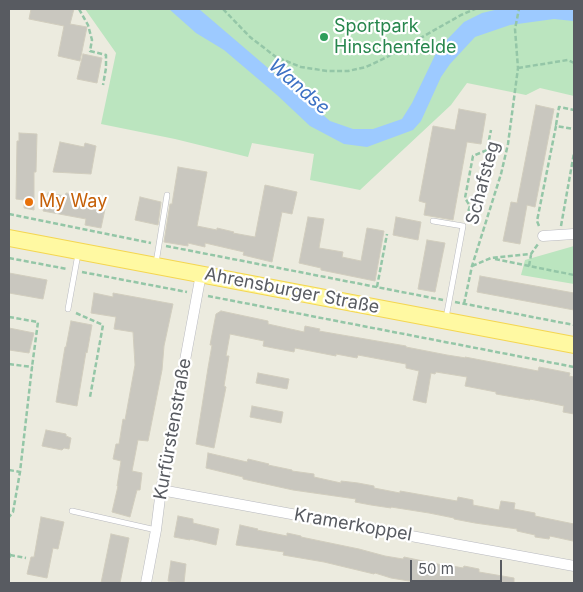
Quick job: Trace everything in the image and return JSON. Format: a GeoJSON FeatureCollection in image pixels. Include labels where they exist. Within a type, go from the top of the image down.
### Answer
{"type":"FeatureCollection","features":[{"type":"Feature","properties":{"kind":"main road","name":"Ahrensburger Straße"},"geometry":{"type":"LineString","coordinates":[[9,238],[574,345]]}},
{"type":"Feature","properties":{"kind":"street"},"geometry":{"type":"LineString","coordinates":[[543,236],[574,234]]}},
{"type":"Feature","properties":{"kind":"street","name":"Kurfürstenstraße"},"geometry":{"type":"LineString","coordinates":[[146,583],[161,490],[201,274]]}},
{"type":"Feature","properties":{"kind":"street","name":"Kramerkoppel"},"geometry":{"type":"LineString","coordinates":[[161,490],[574,566]]}},
{"type":"Feature","properties":{"kind":"lane"},"geometry":{"type":"LineString","coordinates":[[155,266],[167,194]]}},
{"type":"Feature","properties":{"kind":"lane"},"geometry":{"type":"LineString","coordinates":[[433,221],[463,226],[445,321]]}},
{"type":"Feature","properties":{"kind":"lane"},"geometry":{"type":"LineString","coordinates":[[68,309],[78,251]]}},
{"type":"Feature","properties":{"kind":"lane"},"geometry":{"type":"LineString","coordinates":[[72,512],[156,530]]}},
{"type":"Feature","properties":{"kind":"path"},"geometry":{"type":"LineString","coordinates":[[79,9],[88,25],[92,40],[90,51],[106,55],[103,85]]}},
{"type":"Feature","properties":{"kind":"path"},"geometry":{"type":"LineString","coordinates":[[223,9],[250,37],[276,56],[301,67],[327,71],[366,67],[475,9]]}},
{"type":"Feature","properties":{"kind":"path","name":"Schafsteg"},"geometry":{"type":"LineString","coordinates":[[464,304],[472,266],[501,174],[508,144],[518,68],[515,29],[518,9]]}},
{"type":"Feature","properties":{"kind":"path"},"geometry":{"type":"LineString","coordinates":[[518,68],[568,60],[574,62]]}},
{"type":"Feature","properties":{"kind":"path"},"geometry":{"type":"LineString","coordinates":[[529,266],[531,254],[543,236],[537,221],[560,107],[574,110]]}},
{"type":"Feature","properties":{"kind":"path"},"geometry":{"type":"LineString","coordinates":[[556,126],[574,129]]}},
{"type":"Feature","properties":{"kind":"path"},"geometry":{"type":"LineString","coordinates":[[463,226],[470,206],[465,198],[473,156],[487,150],[491,130]]}},
{"type":"Feature","properties":{"kind":"path"},"geometry":{"type":"LineString","coordinates":[[559,234],[574,153]]}},
{"type":"Feature","properties":{"kind":"path"},"geometry":{"type":"LineString","coordinates":[[9,214],[159,245],[574,325]]}},
{"type":"Feature","properties":{"kind":"path"},"geometry":{"type":"LineString","coordinates":[[378,287],[387,234]]}},
{"type":"Feature","properties":{"kind":"path"},"geometry":{"type":"LineString","coordinates":[[472,266],[491,258],[531,254]]}},
{"type":"Feature","properties":{"kind":"path"},"geometry":{"type":"LineString","coordinates":[[9,258],[188,292]]}},
{"type":"Feature","properties":{"kind":"path"},"geometry":{"type":"LineString","coordinates":[[491,258],[574,275]]}},
{"type":"Feature","properties":{"kind":"path"},"geometry":{"type":"LineString","coordinates":[[206,295],[574,367]]}},
{"type":"Feature","properties":{"kind":"path"},"geometry":{"type":"LineString","coordinates":[[68,309],[103,325],[90,397]]}},
{"type":"Feature","properties":{"kind":"path"},"geometry":{"type":"LineString","coordinates":[[9,318],[38,322],[20,472],[13,512],[9,517]]}},
{"type":"Feature","properties":{"kind":"path"},"geometry":{"type":"LineString","coordinates":[[9,364],[32,367]]}},
{"type":"Feature","properties":{"kind":"path"},"geometry":{"type":"LineString","coordinates":[[9,470],[20,472]]}},
{"type":"Feature","properties":{"kind":"path"},"geometry":{"type":"LineString","coordinates":[[9,560],[9,554],[26,558]]}},
{"type":"Feature","properties":{"kind":"green space"},"geometry":{"type":"Polygon","coordinates":[[[85,9],[574,9],[574,96],[540,88],[526,95],[467,83],[451,105],[360,190],[310,180],[314,154],[252,143],[248,157],[175,139],[101,124],[116,53],[85,9]]]}},
{"type":"Feature","properties":{"kind":"green space"},"geometry":{"type":"Polygon","coordinates":[[[574,246],[574,284],[521,275],[525,260],[574,246]]]}},
{"type":"Feature","properties":{"kind":"water"},"geometry":{"type":"Polygon","coordinates":[[[169,9],[199,9],[330,121],[353,129],[373,129],[402,119],[412,103],[438,49],[464,22],[482,13],[499,9],[574,9],[574,20],[554,19],[510,25],[475,37],[450,64],[441,77],[421,121],[413,130],[367,147],[344,144],[310,126],[224,50],[196,33],[169,9]]]}},
{"type":"Feature","properties":{"kind":"building"},"geometry":{"type":"Polygon","coordinates":[[[31,9],[74,9],[70,24],[87,27],[80,61],[58,56],[64,26],[29,19],[31,9]]]}},
{"type":"Feature","properties":{"kind":"building"},"geometry":{"type":"Polygon","coordinates":[[[83,54],[102,58],[97,83],[77,79],[83,54]]]}},
{"type":"Feature","properties":{"kind":"building"},"geometry":{"type":"Polygon","coordinates":[[[536,105],[554,109],[535,207],[527,205],[520,244],[503,241],[511,202],[517,203],[536,105]]]}},
{"type":"Feature","properties":{"kind":"building"},"geometry":{"type":"Polygon","coordinates":[[[459,109],[486,114],[481,144],[467,142],[453,220],[424,215],[426,203],[419,201],[433,126],[455,130],[459,109]]]}},
{"type":"Feature","properties":{"kind":"building"},"geometry":{"type":"Polygon","coordinates":[[[19,133],[37,134],[34,210],[24,208],[24,200],[16,199],[17,141],[19,141],[19,133]]]}},
{"type":"Feature","properties":{"kind":"building"},"geometry":{"type":"Polygon","coordinates":[[[60,142],[84,147],[85,143],[96,146],[91,174],[53,172],[60,142]]]}},
{"type":"Feature","properties":{"kind":"building"},"geometry":{"type":"Polygon","coordinates":[[[178,167],[207,172],[197,226],[217,230],[217,228],[255,237],[265,185],[297,192],[292,214],[282,212],[272,262],[243,255],[244,252],[205,243],[205,247],[188,243],[188,246],[164,242],[178,167]]]}},
{"type":"Feature","properties":{"kind":"building"},"geometry":{"type":"Polygon","coordinates":[[[48,193],[65,196],[66,193],[75,194],[73,203],[105,209],[101,228],[85,225],[86,219],[43,211],[48,193]]]}},
{"type":"Feature","properties":{"kind":"building"},"geometry":{"type":"Polygon","coordinates":[[[140,197],[161,202],[158,225],[135,220],[140,197]]]}},
{"type":"Feature","properties":{"kind":"building"},"geometry":{"type":"Polygon","coordinates":[[[308,217],[324,219],[319,248],[343,252],[342,257],[361,261],[367,228],[384,231],[375,281],[321,270],[321,268],[299,263],[308,217]]]}},
{"type":"Feature","properties":{"kind":"building"},"geometry":{"type":"Polygon","coordinates":[[[396,217],[421,222],[418,240],[393,235],[396,217]]]}},
{"type":"Feature","properties":{"kind":"building"},"geometry":{"type":"Polygon","coordinates":[[[427,240],[445,243],[435,292],[418,289],[427,240]]]}},
{"type":"Feature","properties":{"kind":"building"},"geometry":{"type":"Polygon","coordinates":[[[9,273],[47,280],[43,299],[9,293],[9,273]]]}},
{"type":"Feature","properties":{"kind":"building"},"geometry":{"type":"Polygon","coordinates":[[[480,276],[574,293],[574,310],[477,292],[480,276]]]}},
{"type":"Feature","properties":{"kind":"building"},"geometry":{"type":"Polygon","coordinates":[[[94,293],[113,297],[113,293],[173,304],[148,441],[138,440],[132,471],[142,473],[140,490],[137,490],[130,517],[112,512],[121,461],[113,459],[116,444],[119,444],[123,419],[125,420],[135,365],[133,332],[114,329],[116,317],[91,313],[94,293]]]}},
{"type":"Feature","properties":{"kind":"building"},"geometry":{"type":"Polygon","coordinates":[[[221,311],[268,321],[268,324],[304,332],[305,326],[320,329],[319,331],[447,355],[538,371],[539,367],[570,373],[569,376],[574,377],[574,414],[563,412],[564,406],[496,394],[496,392],[465,386],[467,377],[436,372],[435,374],[431,373],[426,403],[413,400],[419,371],[406,368],[406,364],[358,355],[357,358],[336,354],[336,356],[295,348],[294,352],[263,346],[264,341],[230,334],[226,356],[229,356],[224,386],[226,387],[214,448],[196,444],[212,345],[210,345],[216,314],[221,311]]]}},
{"type":"Feature","properties":{"kind":"building"},"geometry":{"type":"Polygon","coordinates":[[[71,321],[92,325],[77,406],[56,402],[71,321]]]}},
{"type":"Feature","properties":{"kind":"building"},"geometry":{"type":"Polygon","coordinates":[[[9,328],[34,333],[29,353],[9,350],[9,328]]]}},
{"type":"Feature","properties":{"kind":"building"},"geometry":{"type":"Polygon","coordinates":[[[258,373],[289,379],[287,389],[256,383],[258,373]]]}},
{"type":"Feature","properties":{"kind":"building"},"geometry":{"type":"Polygon","coordinates":[[[252,406],[283,412],[281,423],[250,417],[252,406]]]}},
{"type":"Feature","properties":{"kind":"building"},"geometry":{"type":"Polygon","coordinates":[[[46,430],[66,434],[66,436],[71,438],[69,449],[64,448],[62,450],[42,446],[46,430]]]}},
{"type":"Feature","properties":{"kind":"building"},"geometry":{"type":"Polygon","coordinates":[[[208,453],[247,462],[248,459],[292,471],[314,474],[314,477],[341,483],[341,481],[358,483],[400,493],[400,491],[457,501],[458,497],[473,500],[473,505],[499,510],[501,501],[515,503],[514,509],[535,513],[535,516],[574,524],[573,541],[550,536],[549,539],[535,537],[535,535],[517,531],[517,529],[475,523],[429,513],[371,505],[355,502],[356,499],[293,490],[243,479],[243,477],[206,468],[208,453]]]}},
{"type":"Feature","properties":{"kind":"building"},"geometry":{"type":"Polygon","coordinates":[[[178,516],[193,519],[193,523],[219,529],[216,545],[174,537],[178,516]]]}},
{"type":"Feature","properties":{"kind":"building"},"geometry":{"type":"Polygon","coordinates":[[[41,517],[64,522],[58,549],[53,548],[47,578],[27,574],[31,557],[34,557],[41,517]]]}},
{"type":"Feature","properties":{"kind":"building"},"geometry":{"type":"Polygon","coordinates":[[[240,525],[287,536],[287,533],[385,556],[403,559],[404,557],[442,565],[479,569],[479,572],[514,578],[514,583],[444,583],[434,581],[434,583],[430,583],[391,578],[324,562],[283,555],[284,552],[236,545],[240,525]]]}},
{"type":"Feature","properties":{"kind":"building"},"geometry":{"type":"Polygon","coordinates":[[[111,534],[129,538],[120,583],[101,583],[111,534]]]}},
{"type":"Feature","properties":{"kind":"building"},"geometry":{"type":"Polygon","coordinates":[[[171,561],[186,564],[184,583],[168,581],[171,561]]]}},
{"type":"Feature","properties":{"kind":"place","name":"Sportpark Hinschenfelde"},"geometry":{"type":"Point","coordinates":[324,37]}},
{"type":"Feature","properties":{"kind":"place","name":"My Way"},"geometry":{"type":"Point","coordinates":[29,202]}},
{"type":"Feature","properties":{"kind":"water label","name":"Wandse"},"geometry":{"type":"Point","coordinates":[299,87]}}]}
